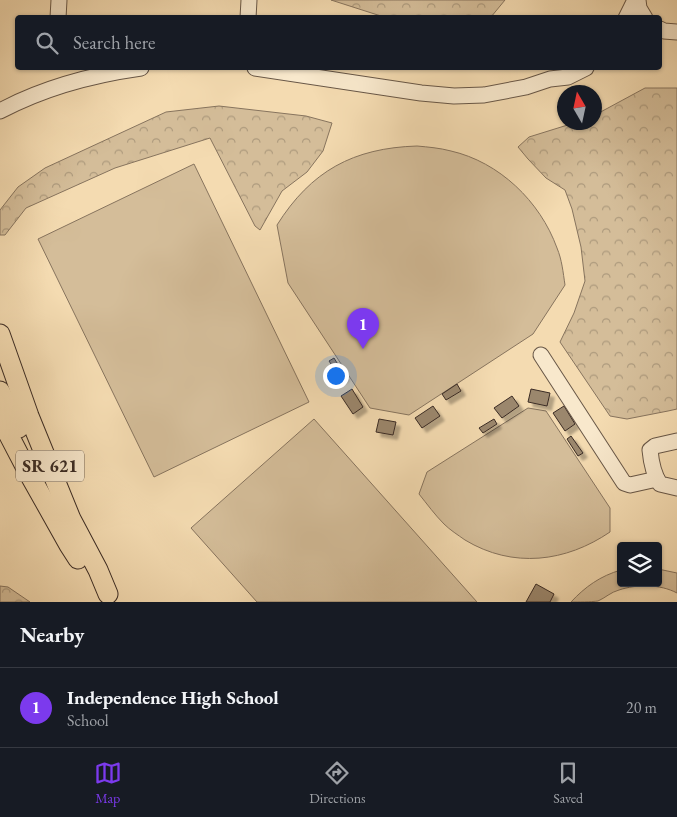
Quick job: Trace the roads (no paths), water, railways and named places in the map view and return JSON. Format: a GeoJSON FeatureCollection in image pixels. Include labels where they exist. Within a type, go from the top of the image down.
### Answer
{"type":"FeatureCollection","features":[{"type":"Feature","properties":{"kind":"main road","name":"SR 621"},"geometry":{"type":"LineString","coordinates":[[0,334],[29,416],[71,520],[98,570],[108,599]]}},
{"type":"Feature","properties":{"kind":"main road"},"geometry":{"type":"LineString","coordinates":[[0,391],[30,446],[53,475]]}},
{"type":"Feature","properties":{"kind":"main road","name":"SR 621"},"geometry":{"type":"LineString","coordinates":[[0,418],[69,546],[108,599]]}},
{"type":"Feature","properties":{"kind":"street"},"geometry":{"type":"LineString","coordinates":[[58,15],[60,0]]}},
{"type":"Feature","properties":{"kind":"street"},"geometry":{"type":"LineString","coordinates":[[248,15],[249,0]]}},
{"type":"Feature","properties":{"kind":"street"},"geometry":{"type":"LineString","coordinates":[[628,15],[636,0]]}},
{"type":"Feature","properties":{"kind":"street"},"geometry":{"type":"LineString","coordinates":[[636,0],[643,15]]}},
{"type":"Feature","properties":{"kind":"street"},"geometry":{"type":"LineString","coordinates":[[0,111],[50,88],[88,77],[129,70]]}},
{"type":"Feature","properties":{"kind":"street"},"geometry":{"type":"LineString","coordinates":[[269,70],[421,93],[454,96],[505,92],[550,79],[568,77],[582,70]]}},
{"type":"Feature","properties":{"kind":"street"},"geometry":{"type":"LineString","coordinates":[[550,79],[560,70]]}},
{"type":"Feature","properties":{"kind":"street"},"geometry":{"type":"LineString","coordinates":[[541,354],[624,483],[630,485],[657,479]]}},
{"type":"Feature","properties":{"kind":"street"},"geometry":{"type":"LineString","coordinates":[[677,441],[656,446],[650,450],[650,456],[660,484],[677,488]]}},
{"type":"Feature","properties":{"kind":"place","name":"Independence High School"},"geometry":{"type":"Point","coordinates":[363,349]}}]}
